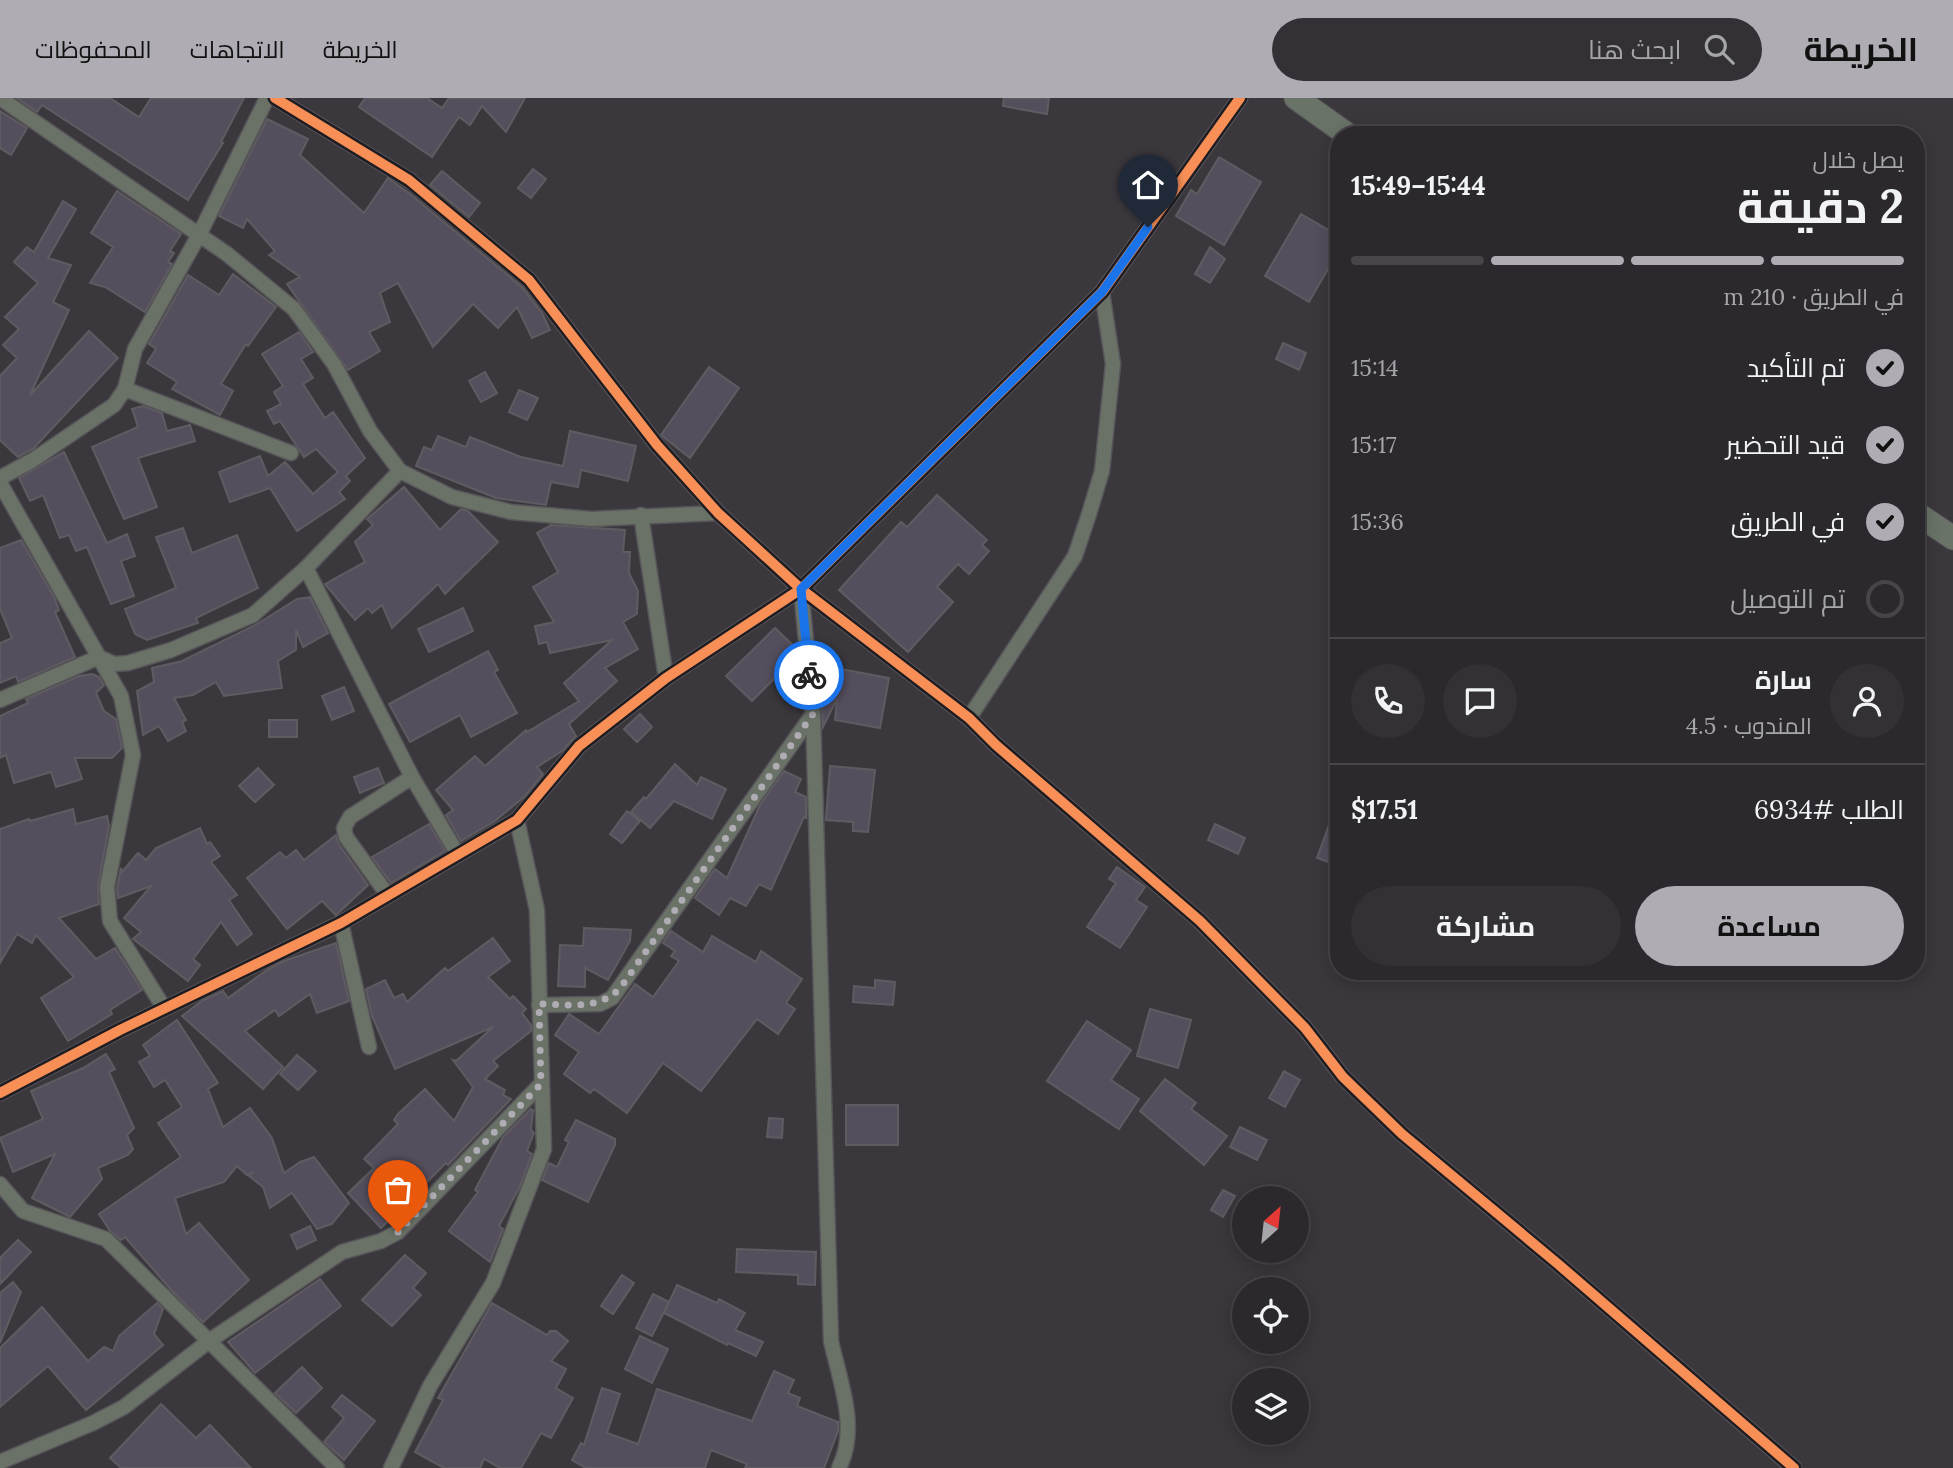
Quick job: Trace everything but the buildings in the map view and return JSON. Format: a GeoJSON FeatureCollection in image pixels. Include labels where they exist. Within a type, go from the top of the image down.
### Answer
{"type":"FeatureCollection","features":[{"type":"Feature","properties":{"kind":"main road"},"geometry":{"type":"LineString","coordinates":[[1277,98],[1302,103],[1335,126]]}},
{"type":"Feature","properties":{"kind":"main road"},"geometry":{"type":"LineString","coordinates":[[1925,519],[1953,538]]}},
{"type":"Feature","properties":{"kind":"street"},"geometry":{"type":"LineString","coordinates":[[0,98],[228,254],[301,318],[334,364],[370,431],[400,471],[452,497],[511,512],[592,519],[718,513]]}},
{"type":"Feature","properties":{"kind":"street"},"geometry":{"type":"LineString","coordinates":[[0,478],[33,460],[114,405],[125,389],[135,349],[199,235],[267,98]]}},
{"type":"Feature","properties":{"kind":"street"},"geometry":{"type":"LineString","coordinates":[[275,98],[409,180],[528,280],[657,445],[718,513],[801,589],[969,718],[996,745],[1200,920],[1305,1028],[1343,1077],[1402,1134],[1558,1264],[1794,1468]]}},
{"type":"Feature","properties":{"kind":"street"},"geometry":{"type":"LineString","coordinates":[[0,1093],[164,1008],[341,923],[517,820],[579,746],[666,678],[801,589],[1102,292],[1240,98]]}},
{"type":"Feature","properties":{"kind":"street"},"geometry":{"type":"LineString","coordinates":[[969,718],[1075,556],[1102,471],[1112,365],[1102,292]]}},
{"type":"Feature","properties":{"kind":"street"},"geometry":{"type":"LineString","coordinates":[[125,389],[290,453]]}},
{"type":"Feature","properties":{"kind":"street"},"geometry":{"type":"LineString","coordinates":[[0,701],[99,657],[114,664],[128,663],[171,650],[253,615],[306,568],[400,471]]}},
{"type":"Feature","properties":{"kind":"street"},"geometry":{"type":"LineString","coordinates":[[0,483],[121,696],[133,755],[115,859],[107,887],[110,921],[164,1008]]}},
{"type":"Feature","properties":{"kind":"street"},"geometry":{"type":"LineString","coordinates":[[641,515],[666,678]]}},
{"type":"Feature","properties":{"kind":"street"},"geometry":{"type":"LineString","coordinates":[[306,568],[412,776],[457,853]]}},
{"type":"Feature","properties":{"kind":"street"},"geometry":{"type":"LineString","coordinates":[[801,589],[813,714],[831,1340],[850,1432],[848,1451],[839,1468]]}},
{"type":"Feature","properties":{"kind":"street"},"geometry":{"type":"LineString","coordinates":[[539,1004],[600,1004],[612,998],[813,714]]}},
{"type":"Feature","properties":{"kind":"street"},"geometry":{"type":"LineString","coordinates":[[387,894],[346,837],[344,828],[350,817],[412,776]]}},
{"type":"Feature","properties":{"kind":"street"},"geometry":{"type":"LineString","coordinates":[[391,1468],[430,1386],[493,1283],[544,1149],[537,910],[517,820]]}},
{"type":"Feature","properties":{"kind":"street"},"geometry":{"type":"LineString","coordinates":[[341,923],[369,1047]]}},
{"type":"Feature","properties":{"kind":"street"},"geometry":{"type":"LineString","coordinates":[[0,1462],[124,1407],[209,1341],[342,1252],[381,1241],[398,1232],[541,1084]]}},
{"type":"Feature","properties":{"kind":"street"},"geometry":{"type":"LineString","coordinates":[[0,1184],[23,1211],[106,1239],[337,1468]]}},
{"type":"Feature","properties":{"kind":"cycle path"},"geometry":{"type":"LineString","coordinates":[[275,98],[409,180],[529,280],[657,445],[718,513],[801,589],[969,718],[996,745],[1200,921],[1305,1028],[1343,1077],[1402,1134],[1558,1264],[1794,1468]]}},
{"type":"Feature","properties":{"kind":"cycle path"},"geometry":{"type":"LineString","coordinates":[[0,1093],[120,1030],[341,923],[517,820],[579,746],[666,678],[801,589],[1102,292],[1240,98]]}},
{"type":"Feature","properties":{"kind":"way so far"},"geometry":{"type":"LineString","coordinates":[[398,1232],[541,1084],[539,1004],[600,1004],[612,998],[621,987],[813,714],[809,675]]}},
{"type":"Feature","properties":{"kind":"route"},"geometry":{"type":"LineString","coordinates":[[809,675],[801,589],[1102,292],[1148,227]]}}]}
